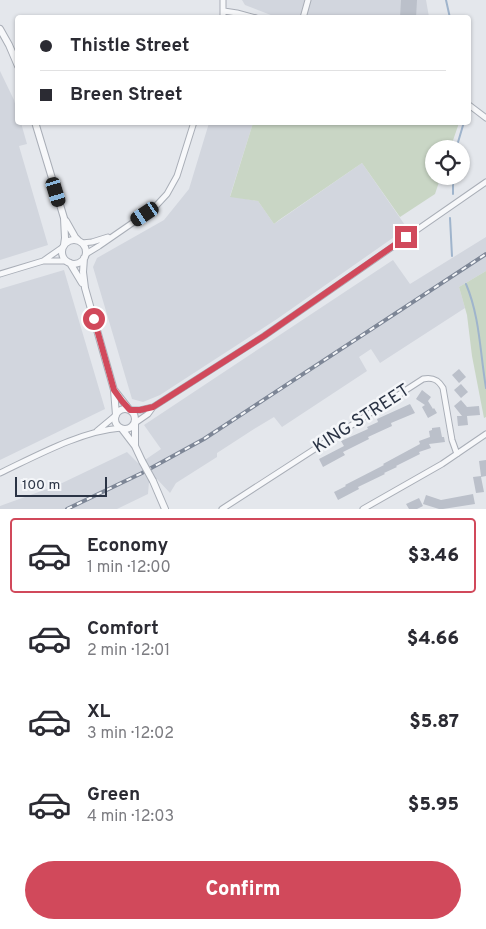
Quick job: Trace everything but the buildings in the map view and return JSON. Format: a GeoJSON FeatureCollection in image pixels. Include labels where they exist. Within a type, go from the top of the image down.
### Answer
{"type":"FeatureCollection","features":[{"type":"Feature","properties":{"kind":"street"},"geometry":{"type":"LineString","coordinates":[[223,0],[223,15]]}},
{"type":"Feature","properties":{"kind":"street"},"geometry":{"type":"LineString","coordinates":[[303,15],[308,0]]}},
{"type":"Feature","properties":{"kind":"street"},"geometry":{"type":"LineString","coordinates":[[224,11],[245,15]]}},
{"type":"Feature","properties":{"kind":"street"},"geometry":{"type":"LineString","coordinates":[[0,29],[15,59]]}},
{"type":"Feature","properties":{"kind":"street"},"geometry":{"type":"LineString","coordinates":[[471,107],[486,118]]}},
{"type":"Feature","properties":{"kind":"street"},"geometry":{"type":"LineString","coordinates":[[36,125],[64,218],[75,237],[84,246],[83,272],[85,288],[114,390],[116,423],[135,446],[153,481],[164,509]]}},
{"type":"Feature","properties":{"kind":"street"},"geometry":{"type":"LineString","coordinates":[[43,261],[78,263],[115,234],[154,208],[167,194],[177,176],[193,125]]}},
{"type":"Feature","properties":{"kind":"street"},"geometry":{"type":"LineString","coordinates":[[475,189],[486,178]]}},
{"type":"Feature","properties":{"kind":"street"},"geometry":{"type":"LineString","coordinates":[[97,432],[116,416],[120,410],[140,410],[153,407],[264,336],[486,182]]}},
{"type":"Feature","properties":{"kind":"street"},"geometry":{"type":"LineString","coordinates":[[64,218],[63,254],[85,288]]}},
{"type":"Feature","properties":{"kind":"street"},"geometry":{"type":"LineString","coordinates":[[0,274],[43,261],[69,241],[92,242],[115,234]]}},
{"type":"Feature","properties":{"kind":"street","name":"KING STREET"},"geometry":{"type":"LineString","coordinates":[[222,509],[423,378],[435,379],[443,388],[452,440],[457,454]]}},
{"type":"Feature","properties":{"kind":"street"},"geometry":{"type":"LineString","coordinates":[[114,390],[136,417],[135,446]]}},
{"type":"Feature","properties":{"kind":"street"},"geometry":{"type":"LineString","coordinates":[[0,473],[64,444],[97,432],[130,428],[148,414],[153,407]]}},
{"type":"Feature","properties":{"kind":"street"},"geometry":{"type":"LineString","coordinates":[[362,509],[428,473],[486,434]]}},
{"type":"Feature","properties":{"kind":"shaded area"},"geometry":{"type":"Polygon","coordinates":[[[242,0],[426,0],[429,15],[271,15],[245,5],[242,0]]]}},
{"type":"Feature","properties":{"kind":"shaded area"},"geometry":{"type":"Polygon","coordinates":[[[0,71],[14,100],[15,125],[22,125],[27,144],[19,146],[48,245],[0,260],[0,71]]]}},
{"type":"Feature","properties":{"kind":"shaded area"},"geometry":{"type":"Polygon","coordinates":[[[208,125],[252,125],[230,196],[258,201],[274,224],[362,163],[407,228],[277,319],[160,395],[143,402],[132,399],[93,267],[97,258],[164,220],[189,189],[208,125]]]}},
{"type":"Feature","properties":{"kind":"shaded area"},"geometry":{"type":"Polygon","coordinates":[[[486,237],[486,271],[459,287],[465,308],[380,363],[371,349],[359,357],[367,371],[282,427],[274,417],[254,429],[217,453],[217,457],[176,483],[170,493],[157,479],[149,482],[148,494],[117,509],[0,509],[0,506],[58,485],[127,452],[139,464],[161,449],[144,425],[393,260],[410,284],[486,237]]]}},
{"type":"Feature","properties":{"kind":"shaded area"},"geometry":{"type":"Polygon","coordinates":[[[64,270],[105,409],[0,460],[0,289],[64,270]]]}},
{"type":"Feature","properties":{"kind":"green space"},"geometry":{"type":"Polygon","coordinates":[[[252,125],[458,125],[453,140],[425,140],[425,185],[438,185],[435,194],[400,217],[362,163],[274,224],[258,201],[230,197],[252,125]]]}},
{"type":"Feature","properties":{"kind":"green space"},"geometry":{"type":"Polygon","coordinates":[[[486,271],[486,417],[484,418],[472,356],[467,315],[459,287],[486,271]]]}},
{"type":"Feature","properties":{"kind":"waterway"},"geometry":{"type":"LineString","coordinates":[[446,0],[449,15]]}},
{"type":"Feature","properties":{"kind":"waterway"},"geometry":{"type":"LineString","coordinates":[[459,140],[463,125]]}},
{"type":"Feature","properties":{"kind":"waterway"},"geometry":{"type":"LineString","coordinates":[[453,185],[453,194]]}},
{"type":"Feature","properties":{"kind":"waterway"},"geometry":{"type":"LineString","coordinates":[[450,218],[452,256]]}},
{"type":"Feature","properties":{"kind":"waterway"},"geometry":{"type":"LineString","coordinates":[[466,284],[477,322],[486,388]]}},
{"type":"Feature","properties":{"kind":"railway"},"geometry":{"type":"LineString","coordinates":[[67,509],[142,473],[204,439],[486,254]]}},
{"type":"Feature","properties":{"kind":"route"},"geometry":{"type":"LineString","coordinates":[[94,319],[114,390],[130,410],[153,407],[264,336],[406,237]]}}]}
